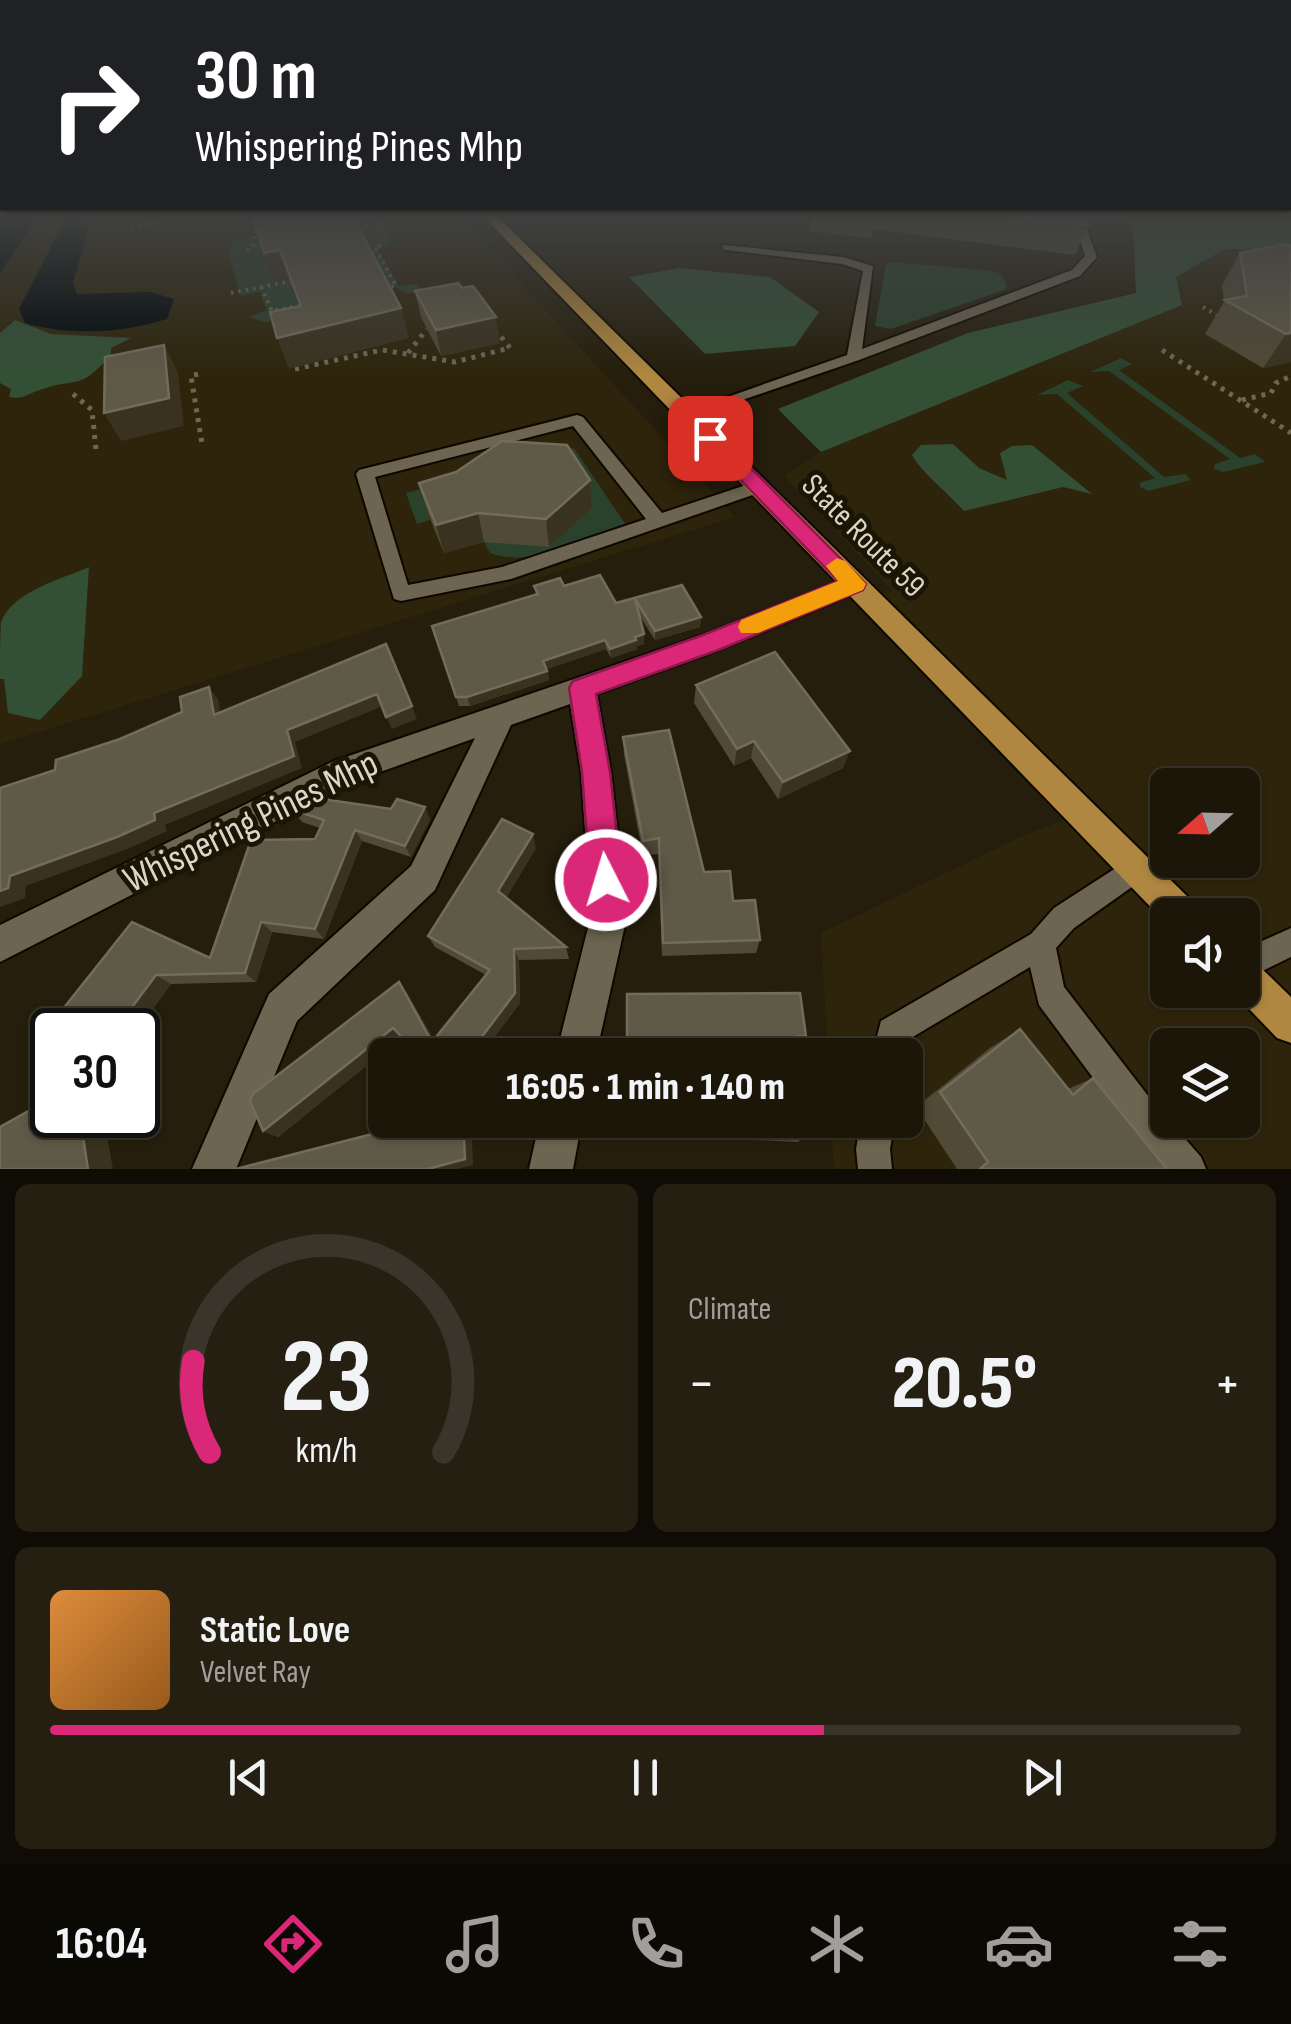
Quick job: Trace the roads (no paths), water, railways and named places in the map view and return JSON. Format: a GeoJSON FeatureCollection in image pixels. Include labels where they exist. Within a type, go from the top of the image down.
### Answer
{"type":"FeatureCollection","features":[{"type":"Feature","properties":{"kind":"main road","name":"State Route 59"},"geometry":{"type":"LineString","coordinates":[[541,268],[1165,898]]}},
{"type":"Feature","properties":{"kind":"main road"},"geometry":{"type":"LineString","coordinates":[[1260,994],[1291,1024]]}},
{"type":"Feature","properties":{"kind":"street","name":"Whispering Pines Mhp"},"geometry":{"type":"LineString","coordinates":[[2,948],[345,771],[712,642],[854,584]]}},
{"type":"Feature","properties":{"kind":"street"},"geometry":{"type":"LineString","coordinates":[[580,1038],[609,916],[596,772],[582,688]]}},
{"type":"Feature","properties":{"kind":"street"},"geometry":{"type":"LineString","coordinates":[[214,1169],[283,1008],[423,878],[500,718]]}},
{"type":"Feature","properties":{"kind":"street"},"geometry":{"type":"LineString","coordinates":[[551,1169],[558,1138]]}},
{"type":"Feature","properties":{"kind":"lane"},"geometry":{"type":"LineString","coordinates":[[854,357],[868,268]]}},
{"type":"Feature","properties":{"kind":"lane"},"geometry":{"type":"LineString","coordinates":[[686,414],[854,357],[1076,273],[1081,268]]}},
{"type":"Feature","properties":{"kind":"lane"},"geometry":{"type":"LineString","coordinates":[[656,520],[577,420],[365,474],[400,594],[504,574],[758,487]]}},
{"type":"Feature","properties":{"kind":"lane"},"geometry":{"type":"LineString","coordinates":[[891,1038],[892,1032],[1041,944],[1064,918],[1136,868]]}},
{"type":"Feature","properties":{"kind":"lane"},"geometry":{"type":"LineString","coordinates":[[1260,957],[1291,942]]}},
{"type":"Feature","properties":{"kind":"lane"},"geometry":{"type":"LineString","coordinates":[[1041,944],[1050,994],[1137,1109],[1189,1169]]}},
{"type":"Feature","properties":{"kind":"lane"},"geometry":{"type":"LineString","coordinates":[[875,1138],[875,1169]]}}]}
